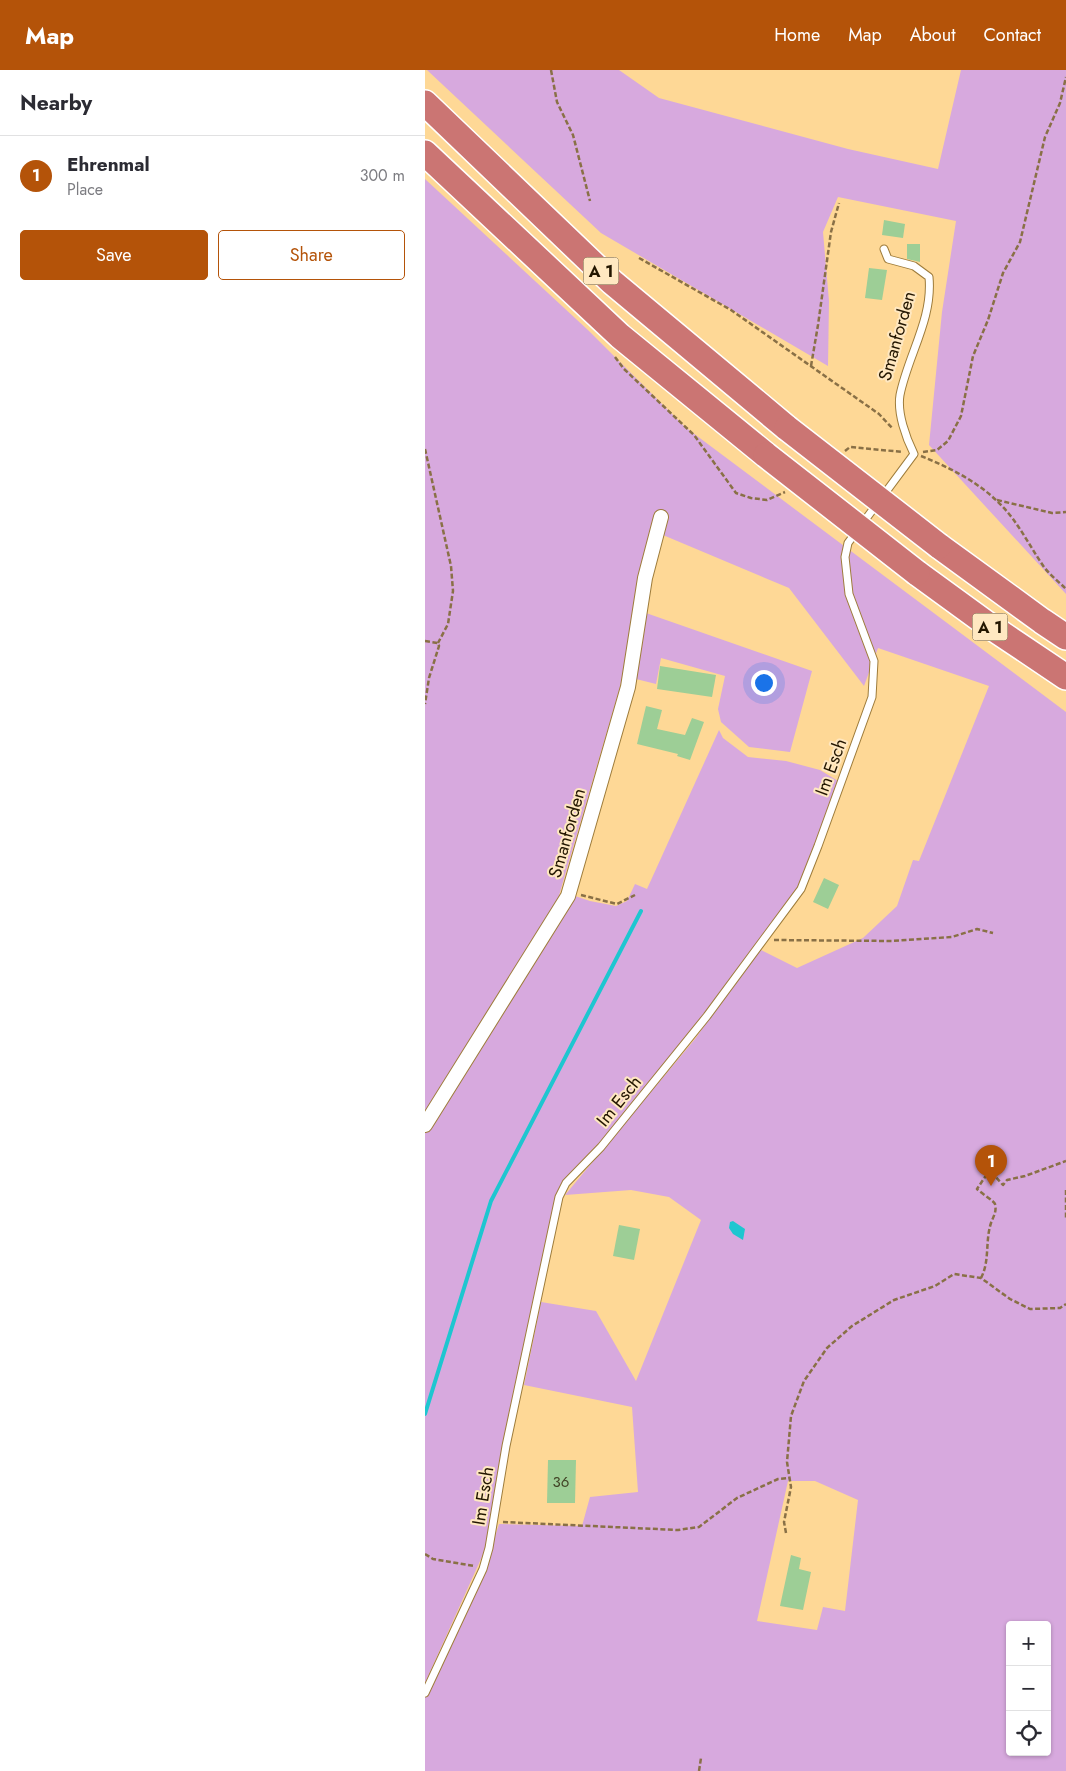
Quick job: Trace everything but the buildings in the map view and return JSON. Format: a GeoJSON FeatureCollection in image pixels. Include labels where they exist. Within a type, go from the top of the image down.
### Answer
{"type":"FeatureCollection","features":[{"type":"Feature","properties":{"kind":"highway","name":"A 1"},"geometry":{"type":"LineString","coordinates":[[425,103],[611,282],[787,428],[939,546],[1066,637]]}},
{"type":"Feature","properties":{"kind":"highway","name":"A 1"},"geometry":{"type":"LineString","coordinates":[[425,153],[620,336],[766,455],[917,573],[987,624],[1066,677]]}},
{"type":"Feature","properties":{"kind":"street","name":"Smanforden"},"geometry":{"type":"LineString","coordinates":[[425,1125],[570,892],[628,687],[645,578],[661,517]]}},
{"type":"Feature","properties":{"kind":"lane","name":"Smanforden"},"geometry":{"type":"LineString","coordinates":[[883,249],[888,259],[914,266],[929,277],[930,292],[927,313],[900,396],[905,436],[914,454]]}},
{"type":"Feature","properties":{"kind":"lane","name":"Im Esch"},"geometry":{"type":"LineString","coordinates":[[425,1693],[483,1568],[489,1548],[506,1446],[559,1197],[566,1183],[601,1147],[707,1016],[801,889],[872,697],[874,661],[849,594],[845,557],[848,543],[914,454]]}},
{"type":"Feature","properties":{"kind":"path"},"geometry":{"type":"LineString","coordinates":[[551,70],[557,102],[573,135],[591,201]]}},
{"type":"Feature","properties":{"kind":"path"},"geometry":{"type":"LineString","coordinates":[[914,454],[937,450],[948,441],[961,416],[973,356],[988,320],[1003,273],[1020,242],[1045,136],[1060,104],[1066,77]]}},
{"type":"Feature","properties":{"kind":"path"},"geometry":{"type":"LineString","coordinates":[[811,366],[831,232],[839,202]]}},
{"type":"Feature","properties":{"kind":"path"},"geometry":{"type":"LineString","coordinates":[[639,258],[731,310],[879,414],[895,431]]}},
{"type":"Feature","properties":{"kind":"path"},"geometry":{"type":"LineString","coordinates":[[425,449],[451,566],[453,591],[447,624],[438,642],[439,646],[429,678],[425,704]]}},
{"type":"Feature","properties":{"kind":"path"},"geometry":{"type":"LineString","coordinates":[[914,454],[944,465],[975,482],[995,499],[1012,518],[1045,569],[1066,589]]}},
{"type":"Feature","properties":{"kind":"path"},"geometry":{"type":"LineString","coordinates":[[995,499],[1052,513],[1066,512]]}},
{"type":"Feature","properties":{"kind":"path"},"geometry":{"type":"LineString","coordinates":[[425,641],[438,642]]}},
{"type":"Feature","properties":{"kind":"path"},"geometry":{"type":"LineString","coordinates":[[570,892],[617,904],[635,895]]}},
{"type":"Feature","properties":{"kind":"path"},"geometry":{"type":"LineString","coordinates":[[763,940],[893,941],[952,938],[977,929],[993,933]]}},
{"type":"Feature","properties":{"kind":"path"},"geometry":{"type":"LineString","coordinates":[[981,1278],[986,1269],[990,1225],[995,1212],[995,1203],[993,1200],[984,1197],[977,1188],[985,1177],[993,1174],[1003,1185],[1007,1180],[1025,1176],[1066,1161]]}},
{"type":"Feature","properties":{"kind":"path"},"geometry":{"type":"LineString","coordinates":[[1066,1190],[1066,1218]]}},
{"type":"Feature","properties":{"kind":"path"},"geometry":{"type":"LineString","coordinates":[[786,1532],[784,1522],[791,1487],[787,1462],[791,1416],[804,1381],[827,1348],[852,1326],[894,1300],[935,1286],[954,1274],[981,1278],[1010,1299],[1030,1309],[1060,1308],[1066,1304]]}},
{"type":"Feature","properties":{"kind":"path"},"geometry":{"type":"LineString","coordinates":[[494,1522],[678,1530],[699,1527],[737,1498],[777,1479],[789,1478]]}},
{"type":"Feature","properties":{"kind":"path"},"geometry":{"type":"LineString","coordinates":[[425,1554],[433,1558],[483,1568]]}},
{"type":"Feature","properties":{"kind":"path"},"geometry":{"type":"LineString","coordinates":[[699,1771],[701,1758]]}},
{"type":"Feature","properties":{"kind":"shaded area"},"geometry":{"type":"Polygon","coordinates":[[[427,70],[619,70],[659,98],[848,149],[938,169],[961,70],[1066,70],[1066,594],[929,445],[942,312],[956,221],[838,197],[823,232],[829,301],[828,366],[601,233],[427,70]]]}},
{"type":"Feature","properties":{"kind":"shaded area"},"geometry":{"type":"Polygon","coordinates":[[[425,179],[589,331],[685,427],[1066,712],[1066,1771],[425,1771],[425,1698],[489,1555],[499,1524],[582,1526],[590,1497],[638,1492],[632,1407],[524,1385],[541,1302],[596,1311],[636,1381],[701,1220],[669,1197],[631,1190],[565,1195],[695,1039],[759,949],[797,968],[863,938],[897,906],[913,860],[919,861],[989,686],[878,648],[864,686],[789,588],[651,530],[620,687],[558,899],[425,1117],[425,179]],[[788,1481],[757,1621],[817,1630],[823,1607],[845,1611],[858,1500],[815,1481],[788,1481]]]}},
{"type":"Feature","properties":{"kind":"shaded area"},"geometry":{"type":"Polygon","coordinates":[[[646,613],[812,671],[790,752],[749,747],[721,722],[718,709],[725,676],[661,658],[656,684],[632,678],[646,613]]]}},
{"type":"Feature","properties":{"kind":"shaded area"},"geometry":{"type":"Polygon","coordinates":[[[719,730],[723,738],[748,757],[786,761],[820,770],[838,781],[799,888],[706,1013],[600,1144],[564,1181],[485,1550],[425,1683],[425,1130],[572,895],[616,906],[627,901],[635,884],[647,889],[719,730]]]}},
{"type":"Feature","properties":{"kind":"water"},"geometry":{"type":"Polygon","coordinates":[[[733,1221],[745,1229],[743,1240],[733,1234],[729,1228],[730,1222],[733,1221]]]}},
{"type":"Feature","properties":{"kind":"waterway"},"geometry":{"type":"LineString","coordinates":[[425,1414],[491,1201],[641,911]]}},
{"type":"Feature","properties":{"kind":"place","name":"Ehrenmal"},"geometry":{"type":"Point","coordinates":[991,1186]}}]}
